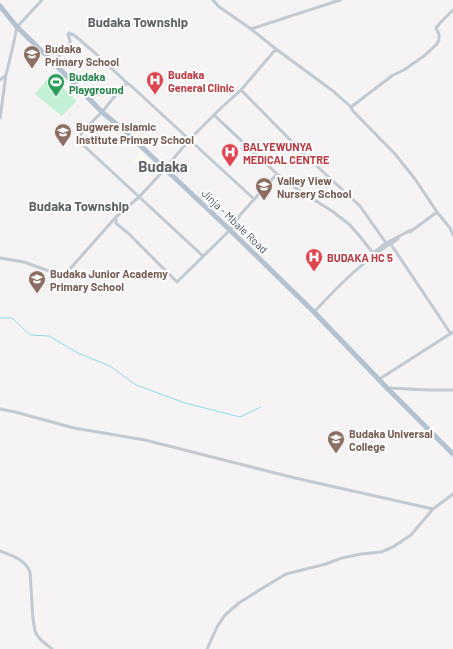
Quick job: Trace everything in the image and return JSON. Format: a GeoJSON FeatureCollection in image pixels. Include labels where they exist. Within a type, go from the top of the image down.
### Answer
{"type":"FeatureCollection","features":[{"type":"Feature","properties":{"kind":"main road","name":"Jinja - Mbale Road"},"geometry":{"type":"LineString","coordinates":[[0,6],[16,27],[102,112],[127,133],[230,230],[314,312],[378,380],[453,454]]}},
{"type":"Feature","properties":{"kind":"street"},"geometry":{"type":"LineString","coordinates":[[0,118],[6,75],[16,27],[42,0]]}},
{"type":"Feature","properties":{"kind":"street"},"geometry":{"type":"LineString","coordinates":[[213,0],[218,6],[333,91],[351,107],[395,154],[415,179],[437,212],[452,229],[453,235]]}},
{"type":"Feature","properties":{"kind":"street"},"geometry":{"type":"LineString","coordinates":[[251,29],[340,0]]}},
{"type":"Feature","properties":{"kind":"street"},"geometry":{"type":"LineString","coordinates":[[351,107],[393,75],[404,70],[424,56],[436,45],[439,40],[439,34],[436,28],[440,22],[453,10]]}},
{"type":"Feature","properties":{"kind":"street"},"geometry":{"type":"LineString","coordinates":[[53,62],[70,44],[68,34],[74,35],[254,200]]}},
{"type":"Feature","properties":{"kind":"street"},"geometry":{"type":"LineString","coordinates":[[0,258],[24,262],[62,276],[116,218],[166,170],[189,140],[241,90],[276,49]]}},
{"type":"Feature","properties":{"kind":"street"},"geometry":{"type":"LineString","coordinates":[[0,80],[6,75]]}},
{"type":"Feature","properties":{"kind":"street"},"geometry":{"type":"LineString","coordinates":[[127,84],[124,85],[78,138],[92,154],[140,196],[204,256]]}},
{"type":"Feature","properties":{"kind":"street"},"geometry":{"type":"LineString","coordinates":[[241,90],[304,154],[360,206],[386,242],[390,244],[452,333],[378,380]]}},
{"type":"Feature","properties":{"kind":"street"},"geometry":{"type":"LineString","coordinates":[[214,115],[277,174],[350,225],[373,253],[386,242],[411,230]]}},
{"type":"Feature","properties":{"kind":"street"},"geometry":{"type":"LineString","coordinates":[[116,218],[116,223],[177,282],[230,230],[241,214],[277,174]]}},
{"type":"Feature","properties":{"kind":"street"},"geometry":{"type":"LineString","coordinates":[[314,312],[337,288],[381,250],[437,212]]}},
{"type":"Feature","properties":{"kind":"street"},"geometry":{"type":"LineString","coordinates":[[387,388],[453,390]]}},
{"type":"Feature","properties":{"kind":"street"},"geometry":{"type":"LineString","coordinates":[[0,409],[74,428],[145,440],[295,478],[433,509]]}},
{"type":"Feature","properties":{"kind":"street"},"geometry":{"type":"LineString","coordinates":[[207,649],[217,627],[225,615],[239,603],[261,589],[286,574],[326,564],[342,558],[381,552],[411,534],[433,509],[453,494]]}},
{"type":"Feature","properties":{"kind":"street"},"geometry":{"type":"LineString","coordinates":[[0,551],[23,561],[28,568],[30,572],[32,619],[35,631],[41,640],[52,649]]}},
{"type":"Feature","properties":{"kind":"shaded area"},"geometry":{"type":"Polygon","coordinates":[[[128,125],[142,138],[141,140],[143,137],[147,140],[143,144],[126,127],[128,125]]]}},
{"type":"Feature","properties":{"kind":"shaded area"},"geometry":{"type":"Polygon","coordinates":[[[115,130],[119,133],[111,143],[107,140],[115,130]]]}},
{"type":"Feature","properties":{"kind":"shaded area"},"geometry":{"type":"Polygon","coordinates":[[[140,152],[147,158],[143,163],[140,160],[135,165],[132,162],[140,152]]]}},
{"type":"Feature","properties":{"kind":"shaded area"},"geometry":{"type":"Polygon","coordinates":[[[147,159],[152,163],[143,173],[139,169],[147,159]]]}},
{"type":"Feature","properties":{"kind":"green space","name":"Budaka Playground"},"geometry":{"type":"Polygon","coordinates":[[[50,76],[77,101],[62,116],[35,94],[50,76]]]}},
{"type":"Feature","properties":{"kind":"waterway"},"geometry":{"type":"LineString","coordinates":[[0,318],[12,318],[30,335],[49,336],[78,353],[110,366],[136,385],[185,403],[240,417],[261,407]]}},
{"type":"Feature","properties":{"kind":"place","name":"Budaka Primary School"},"geometry":{"type":"Point","coordinates":[32,69]}},
{"type":"Feature","properties":{"kind":"place","name":"Budaka General Clinic"},"geometry":{"type":"Point","coordinates":[155,95]}},
{"type":"Feature","properties":{"kind":"place","name":"Budaka Playground"},"geometry":{"type":"Point","coordinates":[56,97]}},
{"type":"Feature","properties":{"kind":"place","name":"Bugwere Islamic Institute Primary School"},"geometry":{"type":"Point","coordinates":[63,147]}},
{"type":"Feature","properties":{"kind":"place","name":"BALYEWUNYA MEDICAL CENTRE"},"geometry":{"type":"Point","coordinates":[230,167]}},
{"type":"Feature","properties":{"kind":"place","name":"Valley View Nursery School"},"geometry":{"type":"Point","coordinates":[264,201]}},
{"type":"Feature","properties":{"kind":"place","name":"BUDAKA HC 5"},"geometry":{"type":"Point","coordinates":[314,272]}},
{"type":"Feature","properties":{"kind":"place","name":"Budaka Junior Academy Primary School"},"geometry":{"type":"Point","coordinates":[37,294]}},
{"type":"Feature","properties":{"kind":"place","name":"Budaka Universal College"},"geometry":{"type":"Point","coordinates":[336,454]}},
{"type":"Feature","properties":{"kind":"district","name":"Budaka Township"},"geometry":{"type":"Point","coordinates":[138,22]}},
{"type":"Feature","properties":{"kind":"district","name":"Budaka"},"geometry":{"type":"Point","coordinates":[163,166]}},
{"type":"Feature","properties":{"kind":"district","name":"Budaka Township"},"geometry":{"type":"Point","coordinates":[79,206]}}]}
